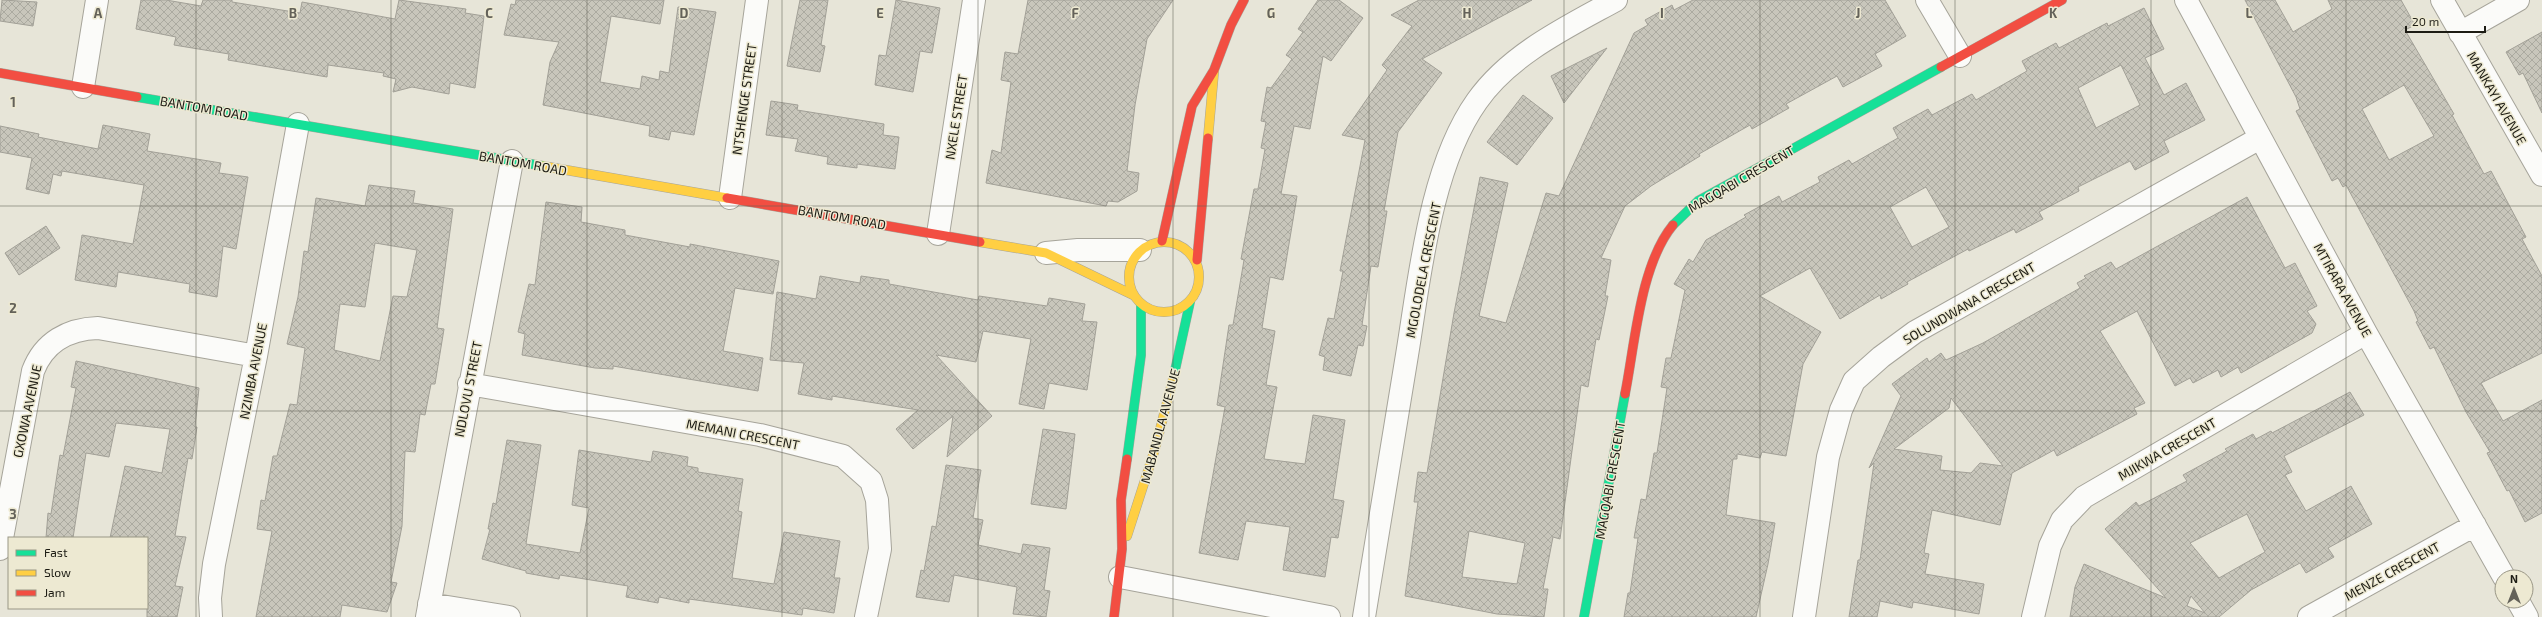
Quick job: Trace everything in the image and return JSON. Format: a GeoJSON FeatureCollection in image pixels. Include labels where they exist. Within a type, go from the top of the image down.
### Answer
{"type":"FeatureCollection","features":[{"type":"Feature","properties":{"kind":"street"},"geometry":{"type":"LineString","coordinates":[[83,86],[97,0]]}},
{"type":"Feature","properties":{"kind":"street","name":"NTSHENGE STREET"},"geometry":{"type":"LineString","coordinates":[[730,198],[757,0]]}},
{"type":"Feature","properties":{"kind":"street","name":"NXELE STREET"},"geometry":{"type":"LineString","coordinates":[[938,234],[974,0]]}},
{"type":"Feature","properties":{"kind":"street"},"geometry":{"type":"LineString","coordinates":[[1162,241],[1192,106],[1214,70],[1231,25],[1244,0]]}},
{"type":"Feature","properties":{"kind":"street","name":"MGOLODELA CRESCENT"},"geometry":{"type":"LineString","coordinates":[[1364,617],[1425,246],[1443,175],[1459,131],[1477,101],[1500,74],[1531,50],[1616,0]]}},
{"type":"Feature","properties":{"kind":"street"},"geometry":{"type":"LineString","coordinates":[[1927,0],[1960,56]]}},
{"type":"Feature","properties":{"kind":"street","name":"MAGQABI CRESCENT"},"geometry":{"type":"LineString","coordinates":[[1584,617],[1652,259],[1662,239],[1678,216],[1698,201],[2062,0]]}},
{"type":"Feature","properties":{"kind":"street","name":"MTIRARA AVENUE"},"geometry":{"type":"LineString","coordinates":[[2186,0],[2366,333],[2500,569]]}},
{"type":"Feature","properties":{"kind":"street","name":"MANKAYI AVENUE"},"geometry":{"type":"LineString","coordinates":[[2442,0],[2542,175]]}},
{"type":"Feature","properties":{"kind":"street"},"geometry":{"type":"LineString","coordinates":[[2460,33],[2518,0]]}},
{"type":"Feature","properties":{"kind":"street"},"geometry":{"type":"LineString","coordinates":[[1196,260],[1185,248],[1174,242],[1162,241],[1150,244],[1140,250],[1132,260],[1128,272],[1129,284],[1133,295],[1141,305],[1153,311],[1166,312],[1178,309],[1190,302],[1196,292],[1200,280],[1196,260],[1214,70]]}},
{"type":"Feature","properties":{"kind":"street","name":"BANTOM ROAD"},"geometry":{"type":"LineString","coordinates":[[0,73],[83,86],[1046,253],[1078,250],[1140,250]]}},
{"type":"Feature","properties":{"kind":"street","name":"NZIMBA AVENUE"},"geometry":{"type":"LineString","coordinates":[[211,617],[210,598],[214,564],[256,356],[298,124]]}},
{"type":"Feature","properties":{"kind":"street","name":"SOLUNDWANA CRESCENT"},"geometry":{"type":"LineString","coordinates":[[1804,617],[1828,457],[1841,410],[1854,380],[1881,357],[1915,332],[2260,138]]}},
{"type":"Feature","properties":{"kind":"street","name":"NDLOVU STREET"},"geometry":{"type":"LineString","coordinates":[[428,610],[469,384],[512,161]]}},
{"type":"Feature","properties":{"kind":"street","name":"BANTOM ROAD"},"geometry":{"type":"LineString","coordinates":[[1046,253],[1133,295]]}},
{"type":"Feature","properties":{"kind":"street","name":"MABANDLA AVENUE"},"geometry":{"type":"LineString","coordinates":[[1122,549],[1149,472],[1183,340],[1190,302]]}},
{"type":"Feature","properties":{"kind":"street","name":"MABANDLA AVENUE"},"geometry":{"type":"LineString","coordinates":[[1114,617],[1120,577],[1122,549],[1122,500],[1141,355],[1141,305]]}},
{"type":"Feature","properties":{"kind":"street","name":"GXOWA AVENUE"},"geometry":{"type":"LineString","coordinates":[[0,549],[33,371],[45,348],[55,340],[83,328],[98,328],[256,356]]}},
{"type":"Feature","properties":{"kind":"street","name":"MJIKWA CRESCENT"},"geometry":{"type":"LineString","coordinates":[[2033,617],[2050,546],[2062,520],[2084,497],[2366,333]]}},
{"type":"Feature","properties":{"kind":"street","name":"MEMANI CRESCENT"},"geometry":{"type":"LineString","coordinates":[[469,384],[760,435],[843,456],[870,481],[877,500],[880,549],[866,617]]}},
{"type":"Feature","properties":{"kind":"street","name":"MENZE CRESCENT"},"geometry":{"type":"LineString","coordinates":[[2309,617],[2475,525]]}},
{"type":"Feature","properties":{"kind":"street"},"geometry":{"type":"LineString","coordinates":[[1120,577],[1329,617]]}},
{"type":"Feature","properties":{"kind":"street"},"geometry":{"type":"LineString","coordinates":[[428,610],[509,617]]}},
{"type":"Feature","properties":{"kind":"building"},"geometry":{"type":"Polygon","coordinates":[[[2,0],[37,2],[33,26],[0,21],[2,0]]]}},
{"type":"Feature","properties":{"kind":"building"},"geometry":{"type":"Polygon","coordinates":[[[141,0],[166,0],[201,6],[203,0],[232,0],[232,2],[300,13],[302,2],[395,19],[399,0],[466,9],[465,13],[484,16],[475,88],[450,83],[449,94],[412,87],[393,92],[396,79],[383,76],[384,73],[328,65],[327,77],[228,60],[229,54],[174,45],[176,37],[136,29],[141,0]]]}},
{"type":"Feature","properties":{"kind":"building"},"geometry":{"type":"Polygon","coordinates":[[[516,0],[664,0],[660,24],[611,16],[600,82],[640,89],[642,76],[659,80],[660,71],[669,73],[678,7],[716,12],[694,135],[671,131],[669,140],[649,136],[650,126],[543,105],[550,62],[559,42],[504,35],[511,4],[515,5],[516,0]]]}},
{"type":"Feature","properties":{"kind":"building"},"geometry":{"type":"Polygon","coordinates":[[[800,0],[828,0],[821,45],[825,46],[820,72],[787,66],[800,0]]]}},
{"type":"Feature","properties":{"kind":"building"},"geometry":{"type":"Polygon","coordinates":[[[896,0],[940,8],[932,53],[920,51],[913,92],[875,85],[879,55],[886,56],[896,0]]]}},
{"type":"Feature","properties":{"kind":"building"},"geometry":{"type":"Polygon","coordinates":[[[1028,0],[1173,0],[1147,39],[1135,105],[1127,171],[1139,173],[1137,191],[1118,202],[1108,201],[1106,206],[986,183],[992,150],[1001,153],[1011,82],[1001,80],[1005,52],[1018,54],[1028,0]]]}},
{"type":"Feature","properties":{"kind":"building"},"geometry":{"type":"Polygon","coordinates":[[[1318,0],[1339,0],[1363,18],[1331,61],[1323,56],[1310,129],[1294,126],[1281,194],[1297,196],[1283,280],[1270,277],[1262,328],[1275,331],[1266,385],[1277,387],[1264,459],[1305,464],[1313,415],[1345,420],[1333,499],[1344,501],[1338,538],[1331,537],[1325,577],[1283,570],[1290,527],[1246,521],[1238,560],[1199,553],[1225,407],[1217,405],[1229,325],[1233,325],[1244,260],[1241,259],[1254,189],[1258,189],[1265,149],[1261,148],[1266,122],[1261,121],[1267,87],[1271,88],[1292,59],[1286,55],[1303,32],[1298,29],[1318,0]]]}},
{"type":"Feature","properties":{"kind":"building"},"geometry":{"type":"Polygon","coordinates":[[[1419,0],[1532,0],[1422,59],[1442,73],[1398,132],[1384,211],[1387,211],[1378,267],[1371,266],[1362,325],[1367,326],[1363,346],[1358,345],[1351,376],[1323,370],[1325,357],[1319,355],[1328,318],[1334,319],[1343,271],[1340,271],[1365,140],[1342,135],[1387,70],[1382,65],[1412,26],[1391,15],[1419,0]]]}},
{"type":"Feature","properties":{"kind":"building"},"geometry":{"type":"Polygon","coordinates":[[[1693,0],[1885,0],[1906,36],[1875,54],[1882,66],[1843,87],[1837,76],[1786,104],[1789,108],[1752,129],[1750,125],[1699,154],[1700,156],[1651,186],[1625,206],[1601,258],[1611,260],[1605,296],[1608,296],[1599,340],[1596,339],[1588,387],[1581,385],[1560,539],[1553,537],[1543,589],[1548,589],[1544,617],[1497,614],[1405,596],[1418,502],[1414,502],[1418,472],[1427,473],[1454,313],[1480,177],[1508,183],[1479,316],[1506,323],[1546,193],[1559,196],[1634,33],[1648,25],[1645,20],[1672,5],[1674,10],[1693,0]],[[1469,531],[1462,577],[1517,584],[1525,543],[1469,531]]]}},
{"type":"Feature","properties":{"kind":"building"},"geometry":{"type":"Polygon","coordinates":[[[2245,0],[2275,0],[2293,32],[2332,9],[2328,0],[2401,0],[2415,25],[2405,30],[2454,114],[2452,115],[2484,174],[2491,171],[2526,237],[2522,239],[2542,276],[2542,353],[2481,383],[2503,421],[2542,400],[2542,513],[2525,522],[2509,490],[2507,491],[2487,453],[2490,452],[2466,412],[2434,347],[2430,349],[2416,322],[2418,321],[2414,311],[2346,185],[2343,187],[2338,178],[2332,181],[2296,111],[2300,109],[2296,97],[2245,0]],[[2404,85],[2362,109],[2389,160],[2434,136],[2404,85]]]}},
{"type":"Feature","properties":{"kind":"building"},"geometry":{"type":"Polygon","coordinates":[[[2144,8],[2164,49],[2145,58],[2164,95],[2186,83],[2205,120],[2164,141],[2169,152],[2135,170],[2130,161],[2078,187],[2079,191],[2039,212],[2043,219],[2016,233],[2014,229],[1969,251],[1968,249],[1907,282],[1908,284],[1881,299],[1880,295],[1840,319],[1810,268],[1760,296],[1821,332],[1803,364],[1786,456],[1762,452],[1760,458],[1737,454],[1737,459],[1733,459],[1726,515],[1775,523],[1768,564],[1756,617],[1624,617],[1628,593],[1630,593],[1638,538],[1634,538],[1641,499],[1646,500],[1654,453],[1657,453],[1667,388],[1661,387],[1666,358],[1671,358],[1685,290],[1674,284],[1689,259],[1693,262],[1706,240],[1746,217],[1744,215],[1779,196],[1782,202],[1820,182],[1818,177],[1849,160],[1852,164],[1898,138],[1893,128],[1928,109],[1932,115],[1972,94],[1976,100],[2027,71],[2022,61],[2056,43],[2059,48],[2107,23],[2108,26],[2144,8]],[[2121,65],[2078,88],[2096,128],[2140,105],[2121,65]],[[1926,187],[1890,207],[1912,247],[1949,227],[1926,187]]]}},
{"type":"Feature","properties":{"kind":"building"},"geometry":{"type":"Polygon","coordinates":[[[2542,32],[2542,113],[2523,73],[2519,75],[2506,52],[2542,32]]]}},
{"type":"Feature","properties":{"kind":"building"},"geometry":{"type":"Polygon","coordinates":[[[1607,48],[1564,103],[1551,76],[1607,48]]]}},
{"type":"Feature","properties":{"kind":"building"},"geometry":{"type":"Polygon","coordinates":[[[1523,95],[1553,118],[1517,165],[1487,142],[1523,95]]]}},
{"type":"Feature","properties":{"kind":"building"},"geometry":{"type":"Polygon","coordinates":[[[771,101],[798,105],[797,110],[884,124],[883,135],[899,137],[895,169],[857,164],[857,168],[827,164],[828,157],[795,151],[798,139],[766,135],[771,101]]]}},
{"type":"Feature","properties":{"kind":"building"},"geometry":{"type":"Polygon","coordinates":[[[103,125],[150,134],[147,151],[221,163],[219,173],[248,177],[236,249],[223,246],[217,297],[189,292],[190,284],[118,272],[116,287],[75,280],[82,235],[133,244],[144,185],[62,171],[61,176],[53,174],[49,194],[26,189],[32,158],[0,152],[0,126],[39,134],[38,137],[98,149],[103,125]]]}},
{"type":"Feature","properties":{"kind":"building"},"geometry":{"type":"Polygon","coordinates":[[[369,185],[415,191],[413,203],[453,209],[437,328],[444,329],[435,384],[431,384],[425,415],[420,414],[415,452],[405,451],[402,526],[391,582],[397,583],[387,612],[342,605],[340,617],[256,617],[272,531],[257,529],[261,500],[265,501],[273,456],[277,456],[290,404],[297,405],[305,348],[287,344],[298,297],[304,251],[308,252],[316,198],[365,206],[369,185]],[[375,243],[365,307],[340,304],[334,350],[380,361],[393,296],[407,297],[417,250],[375,243]]]}},
{"type":"Feature","properties":{"kind":"building"},"geometry":{"type":"Polygon","coordinates":[[[2247,197],[2285,268],[2295,263],[2317,306],[2307,311],[2316,324],[2312,333],[2241,373],[2238,367],[2221,377],[2218,370],[2193,383],[2190,378],[2175,386],[2137,311],[2100,331],[2145,403],[2134,408],[2137,414],[2057,456],[2054,450],[2012,473],[2000,525],[1932,510],[1924,553],[1929,554],[1925,574],[1984,584],[1979,614],[1913,602],[1912,608],[1880,601],[1877,617],[1849,617],[1858,560],[1860,560],[1874,463],[1869,468],[1901,396],[1892,384],[1927,358],[1929,362],[1941,353],[1946,360],[1983,343],[2080,288],[2077,283],[2086,278],[2084,276],[2111,262],[2116,269],[2247,197]],[[1951,398],[1949,408],[1894,449],[1942,456],[1940,470],[1971,473],[1980,463],[2003,466],[1951,398]]]}},
{"type":"Feature","properties":{"kind":"building"},"geometry":{"type":"Polygon","coordinates":[[[546,202],[582,207],[581,222],[625,230],[625,235],[690,247],[690,244],[779,261],[773,294],[735,288],[723,351],[763,358],[758,391],[613,366],[613,369],[595,368],[522,355],[525,334],[518,332],[529,284],[535,285],[546,202]]]}},
{"type":"Feature","properties":{"kind":"building"},"geometry":{"type":"Polygon","coordinates":[[[46,226],[60,248],[19,275],[5,253],[46,226]]]}},
{"type":"Feature","properties":{"kind":"building"},"geometry":{"type":"Polygon","coordinates":[[[820,276],[860,283],[861,276],[889,280],[889,284],[978,300],[979,296],[1047,306],[1049,298],[1085,304],[1082,321],[1097,322],[1087,390],[1049,383],[1044,409],[1019,404],[1031,339],[983,331],[976,362],[936,355],[992,416],[947,457],[953,416],[913,449],[896,429],[918,410],[832,396],[832,400],[798,394],[804,363],[770,360],[777,292],[816,299],[820,276]]]}},
{"type":"Feature","properties":{"kind":"building"},"geometry":{"type":"Polygon","coordinates":[[[76,361],[199,388],[195,427],[197,427],[192,459],[188,458],[175,536],[186,537],[175,586],[183,587],[177,617],[147,617],[148,537],[110,537],[125,466],[162,473],[170,429],[116,423],[109,457],[86,453],[73,537],[46,537],[48,513],[51,514],[60,455],[63,456],[76,388],[71,387],[76,361]]]}},
{"type":"Feature","properties":{"kind":"building"},"geometry":{"type":"Polygon","coordinates":[[[2350,392],[2364,415],[2284,456],[2292,472],[2285,475],[2306,511],[2351,486],[2372,524],[2328,548],[2334,557],[2306,573],[2300,563],[2251,590],[2219,617],[2070,617],[2075,587],[2084,564],[2166,598],[2105,529],[2136,502],[2139,506],[2187,481],[2183,475],[2227,451],[2225,449],[2253,434],[2256,439],[2271,431],[2272,433],[2350,392]],[[2247,514],[2190,543],[2219,578],[2265,552],[2247,514]],[[2191,596],[2187,606],[2205,613],[2191,596]]]}},
{"type":"Feature","properties":{"kind":"building"},"geometry":{"type":"Polygon","coordinates":[[[1043,429],[1075,434],[1066,509],[1031,504],[1043,429]]]}},
{"type":"Feature","properties":{"kind":"building"},"geometry":{"type":"Polygon","coordinates":[[[507,440],[541,445],[526,544],[580,553],[589,508],[572,505],[579,450],[651,462],[653,451],[688,457],[687,466],[698,468],[698,472],[743,479],[738,511],[742,512],[732,578],[774,584],[784,532],[840,541],[834,578],[840,578],[834,613],[803,608],[802,615],[689,599],[689,603],[659,597],[658,603],[626,597],[628,586],[560,575],[559,579],[526,573],[526,571],[482,559],[490,529],[488,529],[493,503],[496,504],[507,440]]]}},
{"type":"Feature","properties":{"kind":"building"},"geometry":{"type":"Polygon","coordinates":[[[946,465],[981,470],[973,518],[983,520],[978,545],[1021,554],[1023,544],[1050,548],[1044,590],[1050,591],[1046,617],[1013,614],[1017,587],[954,575],[949,602],[916,597],[921,570],[924,571],[932,526],[936,527],[946,465]]]}},
{"type":"Feature","properties":{"kind":"traffic: fast"},"geometry":{"type":"LineString","coordinates":[[1673,225],[1698,201],[1941,67]]}},
{"type":"Feature","properties":{"kind":"traffic: fast"},"geometry":{"type":"LineString","coordinates":[[137,97],[543,166]]}},
{"type":"Feature","properties":{"kind":"traffic: fast"},"geometry":{"type":"LineString","coordinates":[[1174,375],[1190,302]]}},
{"type":"Feature","properties":{"kind":"traffic: fast"},"geometry":{"type":"LineString","coordinates":[[1127,459],[1141,355],[1141,305]]}},
{"type":"Feature","properties":{"kind":"traffic: fast"},"geometry":{"type":"LineString","coordinates":[[1584,617],[1625,394]]}},
{"type":"Feature","properties":{"kind":"traffic: slow"},"geometry":{"type":"LineString","coordinates":[[1208,138],[1214,71]]}},
{"type":"Feature","properties":{"kind":"traffic: slow"},"geometry":{"type":"LineString","coordinates":[[543,166],[727,198]]}},
{"type":"Feature","properties":{"kind":"traffic: slow"},"geometry":{"type":"LineString","coordinates":[[980,242],[1046,253],[1133,295]]}},
{"type":"Feature","properties":{"kind":"traffic: slow"},"geometry":{"type":"LineString","coordinates":[[1157,242],[1171,242],[1184,248],[1193,257],[1197,263],[1199,277],[1197,291],[1189,302],[1178,310],[1171,312],[1157,312],[1150,310],[1139,302],[1131,291],[1129,284],[1129,270],[1131,263],[1139,252],[1150,244],[1157,242]]}},
{"type":"Feature","properties":{"kind":"traffic: slow"},"geometry":{"type":"LineString","coordinates":[[1127,536],[1155,449],[1174,375]]}},
{"type":"Feature","properties":{"kind":"traffic: jam"},"geometry":{"type":"LineString","coordinates":[[1162,241],[1192,106],[1214,70],[1231,25],[1244,0]]}},
{"type":"Feature","properties":{"kind":"traffic: jam"},"geometry":{"type":"LineString","coordinates":[[1941,67],[2062,0]]}},
{"type":"Feature","properties":{"kind":"traffic: jam"},"geometry":{"type":"LineString","coordinates":[[0,73],[137,97]]}},
{"type":"Feature","properties":{"kind":"traffic: jam"},"geometry":{"type":"LineString","coordinates":[[1197,260],[1208,138]]}},
{"type":"Feature","properties":{"kind":"traffic: jam"},"geometry":{"type":"LineString","coordinates":[[727,198],[980,242]]}},
{"type":"Feature","properties":{"kind":"traffic: jam"},"geometry":{"type":"LineString","coordinates":[[1625,394],[1640,306],[1646,283],[1653,261],[1662,242],[1673,225]]}},
{"type":"Feature","properties":{"kind":"traffic: jam"},"geometry":{"type":"LineString","coordinates":[[1114,617],[1122,549],[1121,500],[1127,459]]}}]}
